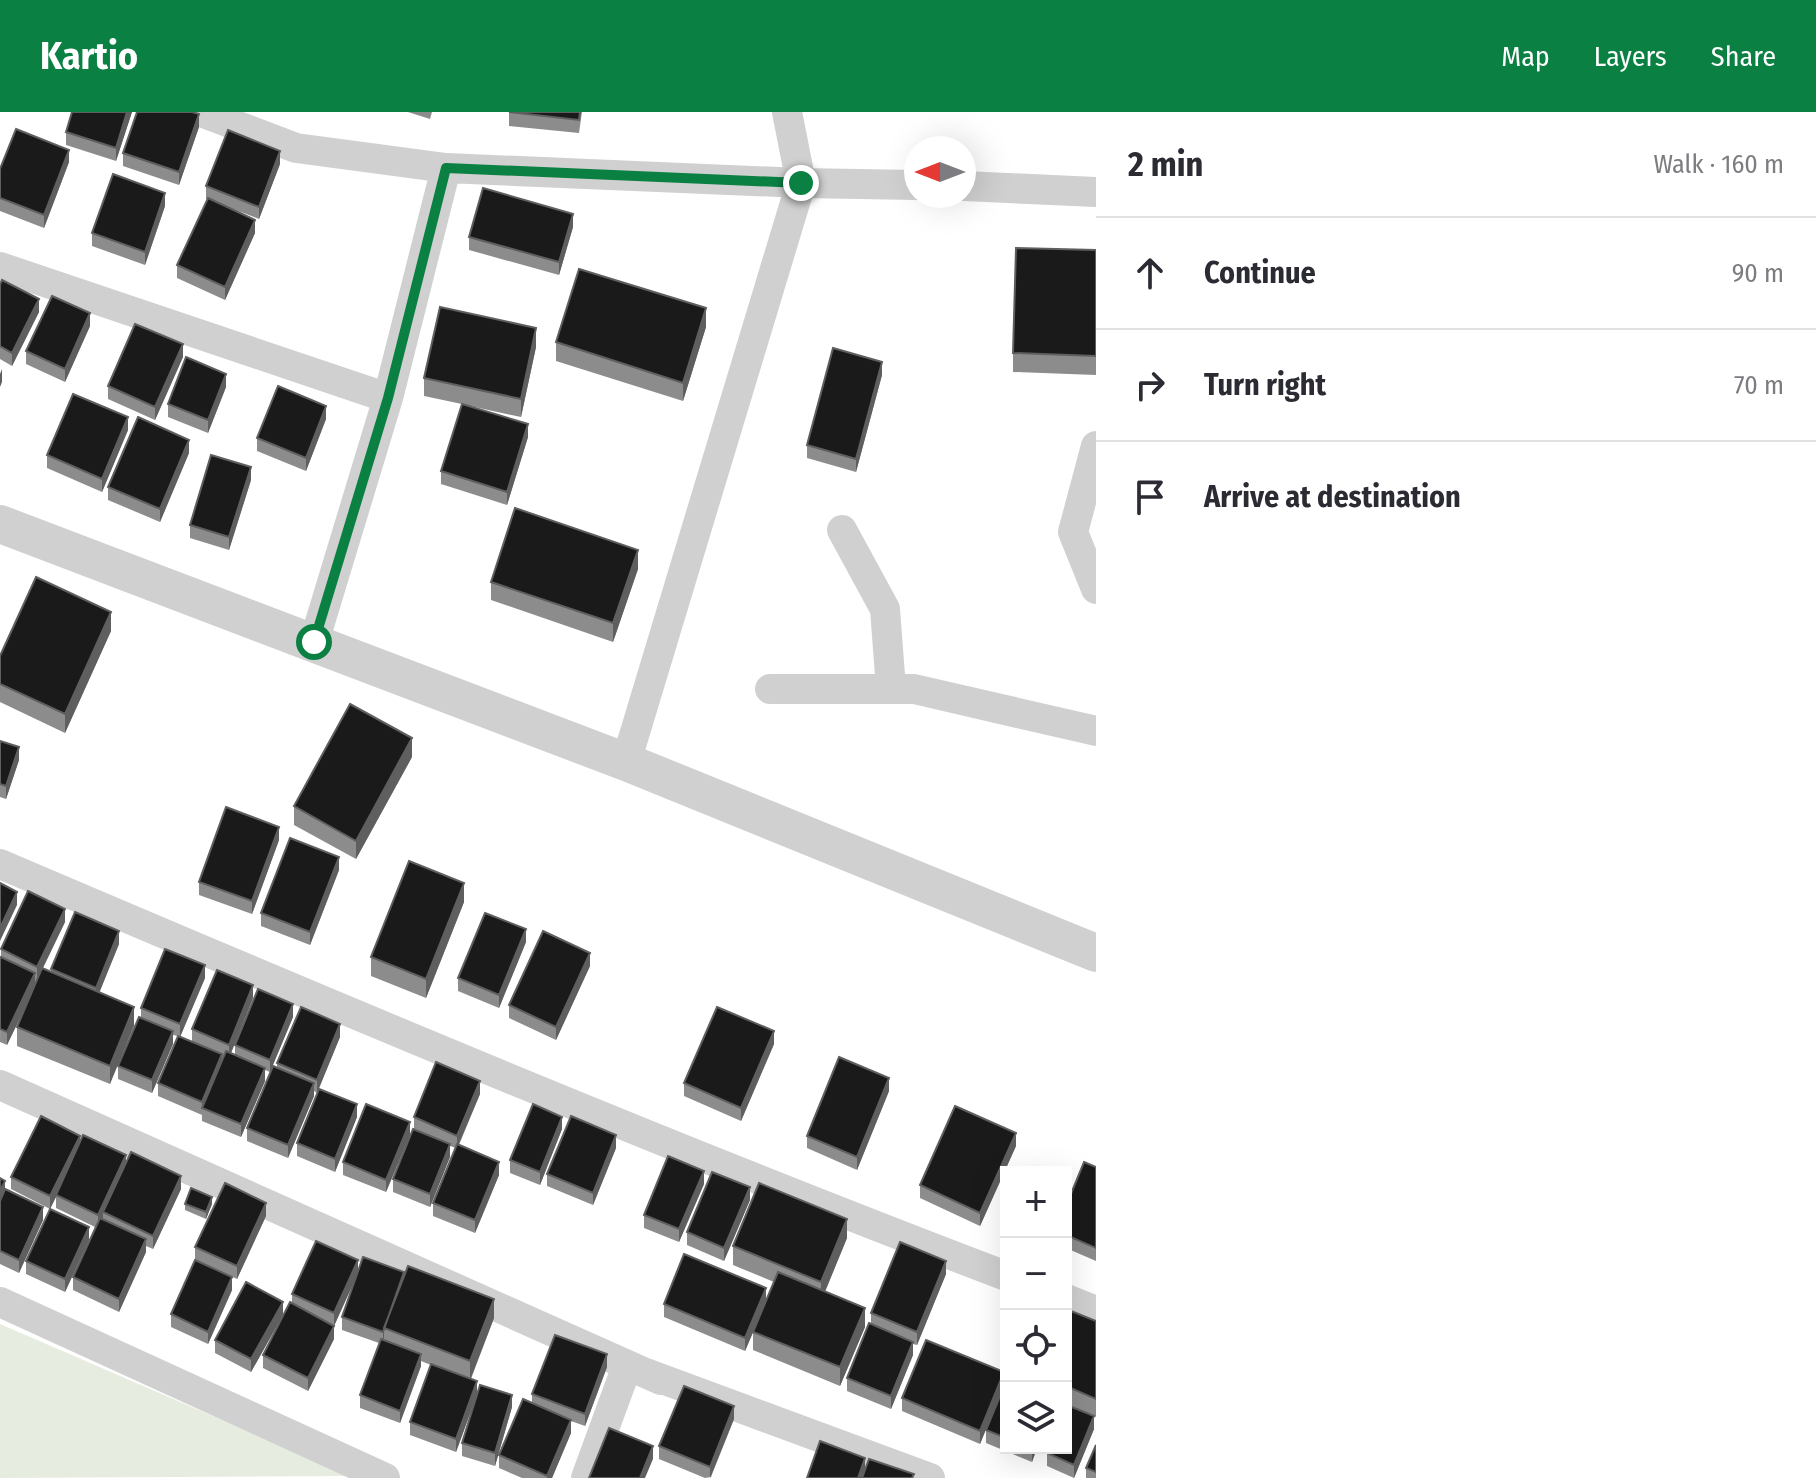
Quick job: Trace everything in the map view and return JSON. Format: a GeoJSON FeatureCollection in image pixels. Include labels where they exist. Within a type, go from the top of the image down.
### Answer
{"type":"FeatureCollection","features":[{"type":"Feature","properties":{"kind":"street"},"geometry":{"type":"LineString","coordinates":[[201,112],[296,148],[446,168],[904,185]]}},
{"type":"Feature","properties":{"kind":"street"},"geometry":{"type":"LineString","coordinates":[[626,762],[801,183],[787,112]]}},
{"type":"Feature","properties":{"kind":"street"},"geometry":{"type":"LineString","coordinates":[[314,642],[388,398],[446,168]]}},
{"type":"Feature","properties":{"kind":"street"},"geometry":{"type":"LineString","coordinates":[[976,187],[1096,192]]}},
{"type":"Feature","properties":{"kind":"street"},"geometry":{"type":"LineString","coordinates":[[0,267],[388,398]]}},
{"type":"Feature","properties":{"kind":"street"},"geometry":{"type":"LineString","coordinates":[[1096,446],[1073,532],[1096,589]]}},
{"type":"Feature","properties":{"kind":"street"},"geometry":{"type":"LineString","coordinates":[[0,524],[626,762],[1096,953]]}},
{"type":"Feature","properties":{"kind":"street"},"geometry":{"type":"LineString","coordinates":[[842,530],[885,609],[891,689]]}},
{"type":"Feature","properties":{"kind":"street"},"geometry":{"type":"LineString","coordinates":[[770,689],[914,689],[1096,731]]}},
{"type":"Feature","properties":{"kind":"street"},"geometry":{"type":"LineString","coordinates":[[0,864],[307,995],[750,1177],[1000,1274]]}},
{"type":"Feature","properties":{"kind":"street"},"geometry":{"type":"LineString","coordinates":[[0,1085],[661,1380]]}},
{"type":"Feature","properties":{"kind":"street"},"geometry":{"type":"LineString","coordinates":[[1072,1301],[1096,1311]]}},
{"type":"Feature","properties":{"kind":"street"},"geometry":{"type":"LineString","coordinates":[[0,1302],[385,1478]]}},
{"type":"Feature","properties":{"kind":"street"},"geometry":{"type":"LineString","coordinates":[[586,1478],[627,1366],[930,1478]]}},
{"type":"Feature","properties":{"kind":"shaded area"},"geometry":{"type":"Polygon","coordinates":[[[0,1324],[351,1476],[0,1478],[0,1324]]]}},
{"type":"Feature","properties":{"kind":"building"},"geometry":{"type":"Polygon","coordinates":[[[72,112],[127,112],[116,148],[66,132],[72,112]]]}},
{"type":"Feature","properties":{"kind":"building"},"geometry":{"type":"Polygon","coordinates":[[[137,112],[199,114],[179,172],[123,153],[137,112]]]}},
{"type":"Feature","properties":{"kind":"building"},"geometry":{"type":"Polygon","coordinates":[[[509,112],[580,112],[579,120],[509,112]]]}},
{"type":"Feature","properties":{"kind":"building"},"geometry":{"type":"Polygon","coordinates":[[[16,129],[69,150],[44,215],[0,198],[0,169],[16,129]]]}},
{"type":"Feature","properties":{"kind":"building"},"geometry":{"type":"Polygon","coordinates":[[[228,130],[280,151],[259,207],[206,186],[228,130]]]}},
{"type":"Feature","properties":{"kind":"building"},"geometry":{"type":"Polygon","coordinates":[[[113,174],[165,193],[145,252],[92,233],[113,174]]]}},
{"type":"Feature","properties":{"kind":"building"},"geometry":{"type":"Polygon","coordinates":[[[483,188],[573,214],[559,262],[469,237],[483,188]]]}},
{"type":"Feature","properties":{"kind":"building"},"geometry":{"type":"Polygon","coordinates":[[[208,198],[255,220],[225,287],[177,265],[208,198]]]}},
{"type":"Feature","properties":{"kind":"building"},"geometry":{"type":"Polygon","coordinates":[[[1016,248],[1096,250],[1096,356],[1013,353],[1016,248]]]}},
{"type":"Feature","properties":{"kind":"building"},"geometry":{"type":"Polygon","coordinates":[[[579,269],[706,308],[683,383],[556,342],[579,269]]]}},
{"type":"Feature","properties":{"kind":"building"},"geometry":{"type":"Polygon","coordinates":[[[2,280],[39,299],[12,353],[0,346],[2,280]]]}},
{"type":"Feature","properties":{"kind":"building"},"geometry":{"type":"Polygon","coordinates":[[[52,296],[90,313],[65,369],[26,351],[52,296]]]}},
{"type":"Feature","properties":{"kind":"building"},"geometry":{"type":"Polygon","coordinates":[[[440,307],[536,328],[521,399],[424,378],[440,307]]]}},
{"type":"Feature","properties":{"kind":"building"},"geometry":{"type":"Polygon","coordinates":[[[135,324],[183,344],[155,407],[108,386],[135,324]]]}},
{"type":"Feature","properties":{"kind":"building"},"geometry":{"type":"Polygon","coordinates":[[[833,348],[882,362],[856,459],[807,445],[833,348]]]}},
{"type":"Feature","properties":{"kind":"building"},"geometry":{"type":"Polygon","coordinates":[[[186,357],[226,374],[208,420],[168,404],[186,357]]]}},
{"type":"Feature","properties":{"kind":"building"},"geometry":{"type":"Polygon","coordinates":[[[278,386],[326,406],[306,458],[257,438],[278,386]]]}},
{"type":"Feature","properties":{"kind":"building"},"geometry":{"type":"Polygon","coordinates":[[[73,394],[128,417],[102,479],[47,455],[73,394]]]}},
{"type":"Feature","properties":{"kind":"building"},"geometry":{"type":"Polygon","coordinates":[[[462,404],[528,424],[507,492],[441,471],[462,404]]]}},
{"type":"Feature","properties":{"kind":"building"},"geometry":{"type":"Polygon","coordinates":[[[138,417],[189,440],[160,509],[108,487],[138,417]]]}},
{"type":"Feature","properties":{"kind":"building"},"geometry":{"type":"Polygon","coordinates":[[[211,455],[251,467],[229,537],[190,525],[211,455]]]}},
{"type":"Feature","properties":{"kind":"building"},"geometry":{"type":"Polygon","coordinates":[[[515,508],[638,550],[613,623],[491,582],[515,508]]]}},
{"type":"Feature","properties":{"kind":"building"},"geometry":{"type":"Polygon","coordinates":[[[36,577],[111,612],[65,714],[0,684],[0,656],[36,577]]]}},
{"type":"Feature","properties":{"kind":"building"},"geometry":{"type":"Polygon","coordinates":[[[350,704],[412,738],[356,841],[294,806],[350,704]]]}},
{"type":"Feature","properties":{"kind":"building"},"geometry":{"type":"Polygon","coordinates":[[[0,741],[19,747],[6,786],[0,784],[0,741]]]}},
{"type":"Feature","properties":{"kind":"building"},"geometry":{"type":"Polygon","coordinates":[[[226,807],[279,827],[252,901],[199,882],[226,807]]]}},
{"type":"Feature","properties":{"kind":"building"},"geometry":{"type":"Polygon","coordinates":[[[290,838],[339,857],[310,932],[261,913],[290,838]]]}},
{"type":"Feature","properties":{"kind":"building"},"geometry":{"type":"Polygon","coordinates":[[[409,861],[464,883],[426,979],[371,957],[409,861]]]}},
{"type":"Feature","properties":{"kind":"building"},"geometry":{"type":"Polygon","coordinates":[[[0,883],[17,892],[0,928],[0,883]]]}},
{"type":"Feature","properties":{"kind":"building"},"geometry":{"type":"Polygon","coordinates":[[[28,891],[65,909],[37,967],[1,949],[28,891]]]}},
{"type":"Feature","properties":{"kind":"building"},"geometry":{"type":"Polygon","coordinates":[[[75,912],[119,931],[96,988],[51,969],[75,912]]]}},
{"type":"Feature","properties":{"kind":"building"},"geometry":{"type":"Polygon","coordinates":[[[485,913],[526,929],[499,995],[458,978],[485,913]]]}},
{"type":"Feature","properties":{"kind":"building"},"geometry":{"type":"Polygon","coordinates":[[[543,931],[590,953],[556,1027],[509,1005],[543,931]]]}},
{"type":"Feature","properties":{"kind":"building"},"geometry":{"type":"Polygon","coordinates":[[[165,949],[205,965],[180,1024],[141,1008],[165,949]]]}},
{"type":"Feature","properties":{"kind":"building"},"geometry":{"type":"Polygon","coordinates":[[[1,957],[35,973],[7,1032],[0,1029],[1,957]]]}},
{"type":"Feature","properties":{"kind":"building"},"geometry":{"type":"Polygon","coordinates":[[[42,968],[134,1007],[110,1066],[17,1027],[42,968]]]}},
{"type":"Feature","properties":{"kind":"building"},"geometry":{"type":"Polygon","coordinates":[[[217,970],[253,985],[229,1045],[192,1029],[217,970]]]}},
{"type":"Feature","properties":{"kind":"building"},"geometry":{"type":"Polygon","coordinates":[[[258,989],[293,1004],[270,1060],[235,1045],[258,989]]]}},
{"type":"Feature","properties":{"kind":"building"},"geometry":{"type":"Polygon","coordinates":[[[301,1007],[340,1024],[317,1080],[277,1063],[301,1007]]]}},
{"type":"Feature","properties":{"kind":"building"},"geometry":{"type":"Polygon","coordinates":[[[717,1007],[774,1031],[741,1108],[684,1083],[717,1007]]]}},
{"type":"Feature","properties":{"kind":"building"},"geometry":{"type":"Polygon","coordinates":[[[139,1017],[173,1031],[152,1080],[118,1066],[139,1017]]]}},
{"type":"Feature","properties":{"kind":"building"},"geometry":{"type":"Polygon","coordinates":[[[178,1036],[222,1054],[202,1102],[158,1083],[178,1036]]]}},
{"type":"Feature","properties":{"kind":"building"},"geometry":{"type":"Polygon","coordinates":[[[226,1051],[265,1068],[241,1124],[202,1108],[226,1051]]]}},
{"type":"Feature","properties":{"kind":"building"},"geometry":{"type":"Polygon","coordinates":[[[839,1057],[889,1078],[857,1157],[807,1136],[839,1057]]]}},
{"type":"Feature","properties":{"kind":"building"},"geometry":{"type":"Polygon","coordinates":[[[436,1062],[480,1081],[457,1136],[414,1117],[436,1062]]]}},
{"type":"Feature","properties":{"kind":"building"},"geometry":{"type":"Polygon","coordinates":[[[273,1066],[314,1083],[288,1145],[247,1128],[273,1066]]]}},
{"type":"Feature","properties":{"kind":"building"},"geometry":{"type":"Polygon","coordinates":[[[319,1089],[357,1104],[335,1159],[297,1143],[319,1089]]]}},
{"type":"Feature","properties":{"kind":"building"},"geometry":{"type":"Polygon","coordinates":[[[366,1104],[410,1122],[386,1180],[343,1162],[366,1104]]]}},
{"type":"Feature","properties":{"kind":"building"},"geometry":{"type":"Polygon","coordinates":[[[533,1104],[562,1117],[540,1172],[510,1160],[533,1104]]]}},
{"type":"Feature","properties":{"kind":"building"},"geometry":{"type":"Polygon","coordinates":[[[955,1106],[1016,1133],[980,1213],[920,1185],[955,1106]]]}},
{"type":"Feature","properties":{"kind":"building"},"geometry":{"type":"Polygon","coordinates":[[[41,1116],[80,1136],[50,1196],[11,1177],[41,1116]]]}},
{"type":"Feature","properties":{"kind":"building"},"geometry":{"type":"Polygon","coordinates":[[[571,1116],[616,1135],[593,1193],[547,1174],[571,1116]]]}},
{"type":"Feature","properties":{"kind":"building"},"geometry":{"type":"Polygon","coordinates":[[[413,1129],[450,1144],[430,1194],[393,1179],[413,1129]]]}},
{"type":"Feature","properties":{"kind":"building"},"geometry":{"type":"Polygon","coordinates":[[[83,1135],[126,1155],[98,1215],[56,1195],[83,1135]]]}},
{"type":"Feature","properties":{"kind":"building"},"geometry":{"type":"Polygon","coordinates":[[[457,1144],[499,1162],[475,1220],[433,1203],[457,1144]]]}},
{"type":"Feature","properties":{"kind":"building"},"geometry":{"type":"Polygon","coordinates":[[[131,1152],[181,1176],[153,1236],[103,1212],[131,1152]]]}},
{"type":"Feature","properties":{"kind":"building"},"geometry":{"type":"Polygon","coordinates":[[[668,1156],[704,1171],[679,1229],[644,1215],[668,1156]]]}},
{"type":"Feature","properties":{"kind":"building"},"geometry":{"type":"Polygon","coordinates":[[[1084,1162],[1096,1167],[1096,1248],[1072,1238],[1072,1191],[1084,1162]]]}},
{"type":"Feature","properties":{"kind":"building"},"geometry":{"type":"Polygon","coordinates":[[[712,1172],[750,1187],[724,1248],[687,1232],[712,1172]]]}},
{"type":"Feature","properties":{"kind":"building"},"geometry":{"type":"Polygon","coordinates":[[[225,1183],[266,1203],[237,1266],[195,1247],[225,1183]]]}},
{"type":"Feature","properties":{"kind":"building"},"geometry":{"type":"Polygon","coordinates":[[[759,1183],[847,1219],[821,1282],[733,1246],[759,1183]]]}},
{"type":"Feature","properties":{"kind":"building"},"geometry":{"type":"Polygon","coordinates":[[[191,1188],[212,1197],[206,1212],[185,1204],[191,1188]]]}},
{"type":"Feature","properties":{"kind":"building"},"geometry":{"type":"Polygon","coordinates":[[[5,1189],[43,1207],[19,1260],[0,1251],[0,1201],[5,1189]]]}},
{"type":"Feature","properties":{"kind":"building"},"geometry":{"type":"Polygon","coordinates":[[[50,1209],[89,1227],[65,1279],[26,1261],[50,1209]]]}},
{"type":"Feature","properties":{"kind":"building"},"geometry":{"type":"Polygon","coordinates":[[[100,1218],[146,1239],[119,1299],[73,1277],[100,1218]]]}},
{"type":"Feature","properties":{"kind":"building"},"geometry":{"type":"Polygon","coordinates":[[[316,1241],[358,1260],[334,1313],[292,1294],[316,1241]]]}},
{"type":"Feature","properties":{"kind":"building"},"geometry":{"type":"Polygon","coordinates":[[[900,1242],[946,1261],[917,1332],[871,1313],[900,1242]]]}},
{"type":"Feature","properties":{"kind":"building"},"geometry":{"type":"Polygon","coordinates":[[[684,1254],[766,1288],[745,1338],[664,1304],[684,1254]]]}},
{"type":"Feature","properties":{"kind":"building"},"geometry":{"type":"Polygon","coordinates":[[[363,1257],[404,1272],[383,1332],[342,1317],[363,1257]]]}},
{"type":"Feature","properties":{"kind":"building"},"geometry":{"type":"Polygon","coordinates":[[[195,1260],[232,1277],[208,1332],[171,1314],[195,1260]]]}},
{"type":"Feature","properties":{"kind":"building"},"geometry":{"type":"Polygon","coordinates":[[[408,1266],[494,1299],[470,1361],[384,1328],[408,1266]]]}},
{"type":"Feature","properties":{"kind":"building"},"geometry":{"type":"Polygon","coordinates":[[[778,1272],[865,1308],[840,1367],[753,1332],[778,1272]]]}},
{"type":"Feature","properties":{"kind":"building"},"geometry":{"type":"Polygon","coordinates":[[[246,1282],[283,1302],[251,1359],[215,1340],[246,1282]]]}},
{"type":"Feature","properties":{"kind":"building"},"geometry":{"type":"Polygon","coordinates":[[[290,1302],[334,1326],[308,1378],[263,1355],[290,1302]]]}},
{"type":"Feature","properties":{"kind":"building"},"geometry":{"type":"Polygon","coordinates":[[[1072,1311],[1096,1321],[1096,1399],[1072,1389],[1072,1311]]]}},
{"type":"Feature","properties":{"kind":"building"},"geometry":{"type":"Polygon","coordinates":[[[869,1323],[913,1342],[891,1396],[847,1378],[869,1323]]]}},
{"type":"Feature","properties":{"kind":"building"},"geometry":{"type":"Polygon","coordinates":[[[555,1335],[607,1354],[585,1414],[532,1394],[555,1335]]]}},
{"type":"Feature","properties":{"kind":"building"},"geometry":{"type":"Polygon","coordinates":[[[381,1339],[421,1354],[400,1411],[360,1395],[381,1339]]]}},
{"type":"Feature","properties":{"kind":"building"},"geometry":{"type":"Polygon","coordinates":[[[926,1340],[1000,1370],[1000,1382],[980,1431],[902,1398],[926,1340]]]}},
{"type":"Feature","properties":{"kind":"building"},"geometry":{"type":"Polygon","coordinates":[[[431,1364],[477,1381],[456,1439],[410,1422],[431,1364]]]}},
{"type":"Feature","properties":{"kind":"building"},"geometry":{"type":"Polygon","coordinates":[[[480,1385],[512,1395],[495,1453],[462,1443],[480,1385]]]}},
{"type":"Feature","properties":{"kind":"building"},"geometry":{"type":"Polygon","coordinates":[[[684,1386],[734,1406],[710,1467],[659,1446],[684,1386]]]}},
{"type":"Feature","properties":{"kind":"building"},"geometry":{"type":"Polygon","coordinates":[[[1000,1396],[1000,1436],[986,1430],[1000,1396]]]}},
{"type":"Feature","properties":{"kind":"building"},"geometry":{"type":"Polygon","coordinates":[[[523,1399],[571,1420],[547,1476],[499,1455],[523,1399]]]}},
{"type":"Feature","properties":{"kind":"building"},"geometry":{"type":"Polygon","coordinates":[[[1072,1407],[1094,1416],[1074,1465],[1049,1454],[1072,1454],[1072,1407]]]}},
{"type":"Feature","properties":{"kind":"building"},"geometry":{"type":"Polygon","coordinates":[[[609,1428],[653,1446],[640,1478],[589,1478],[609,1428]]]}},
{"type":"Feature","properties":{"kind":"building"},"geometry":{"type":"Polygon","coordinates":[[[820,1441],[865,1458],[858,1478],[807,1478],[820,1441]]]}},
{"type":"Feature","properties":{"kind":"building"},"geometry":{"type":"Polygon","coordinates":[[[1096,1445],[1096,1472],[1086,1468],[1096,1445]]]}},
{"type":"Feature","properties":{"kind":"building"},"geometry":{"type":"Polygon","coordinates":[[[869,1459],[914,1474],[912,1478],[862,1478],[869,1459]]]}},
{"type":"Feature","properties":{"kind":"route"},"geometry":{"type":"LineString","coordinates":[[314,642],[388,398],[446,168],[801,183]]}}]}
